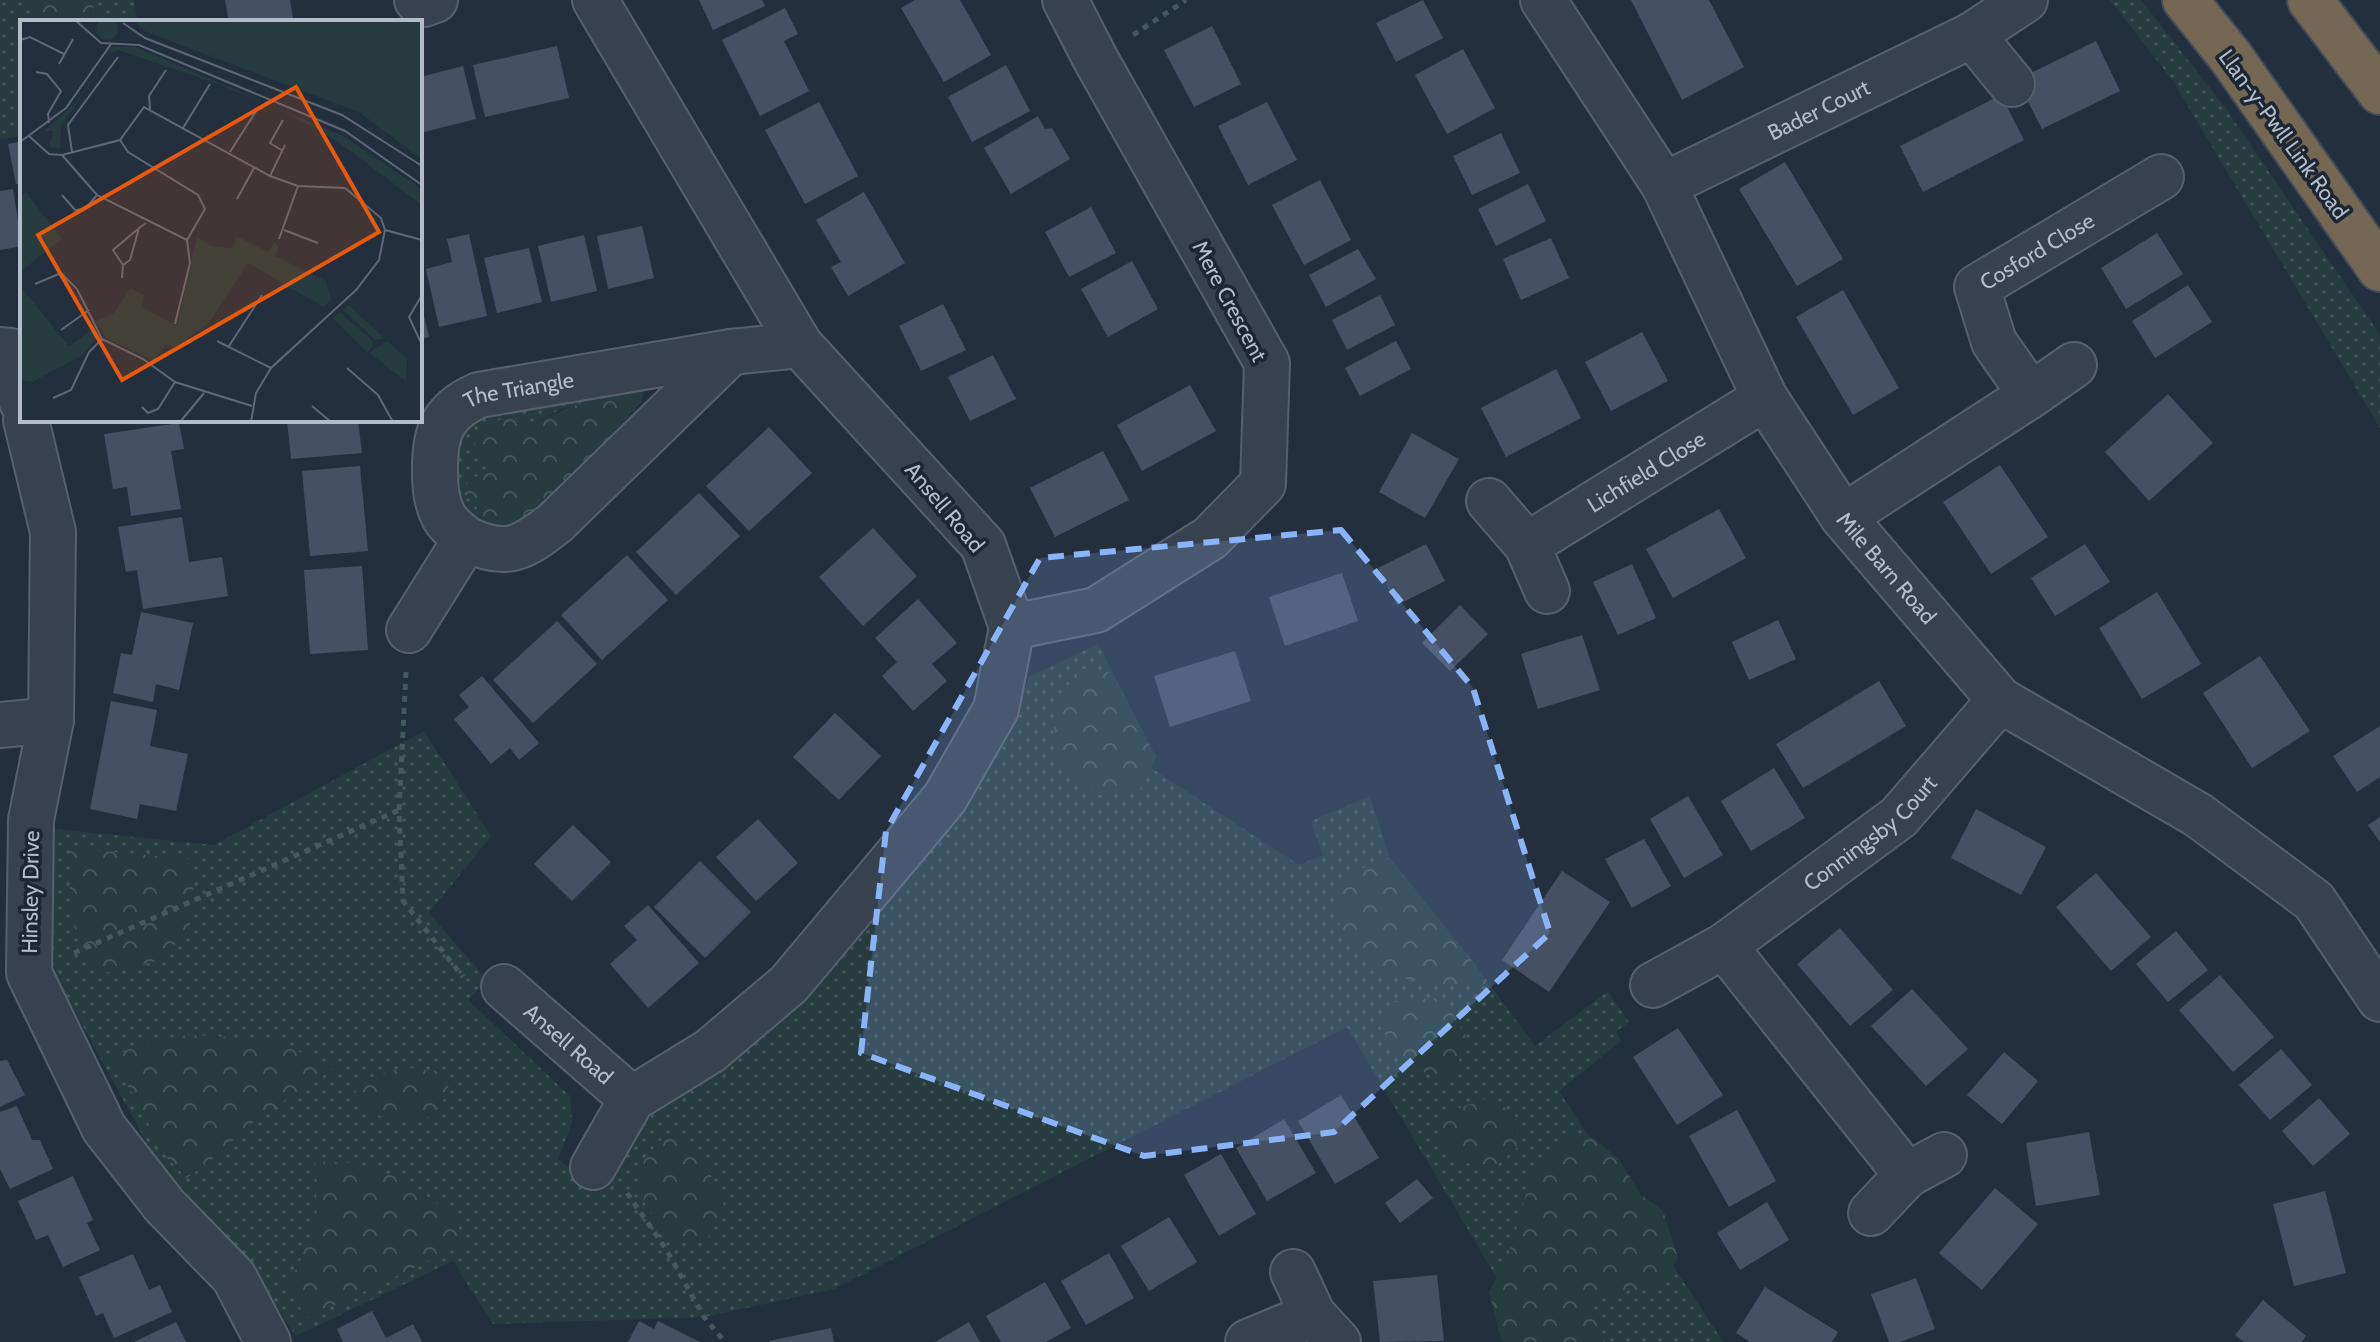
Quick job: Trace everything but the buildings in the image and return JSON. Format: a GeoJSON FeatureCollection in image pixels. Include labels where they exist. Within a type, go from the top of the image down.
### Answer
{"type":"FeatureCollection","features":[{"type":"Feature","properties":{"kind":"highway","name":"Llan-y-Pwll Link Road"},"geometry":{"type":"LineString","coordinates":[[2185,0],[2230,56],[2380,269]]}},
{"type":"Feature","properties":{"kind":"highway"},"geometry":{"type":"LineString","coordinates":[[2310,0],[2380,92]]}},
{"type":"Feature","properties":{"kind":"street"},"geometry":{"type":"LineString","coordinates":[[417,0],[424,4],[435,0]]}},
{"type":"Feature","properties":{"kind":"street","name":"Ansell Road"},"geometry":{"type":"LineString","coordinates":[[593,1167],[632,1099],[710,1051],[789,984],[945,798],[996,709],[1012,627],[983,545],[800,345],[595,0]]}},
{"type":"Feature","properties":{"kind":"street","name":"Mere Crescent"},"geometry":{"type":"LineString","coordinates":[[1012,627],[1096,610],[1210,538],[1263,484],[1267,363],[1065,0]]}},
{"type":"Feature","properties":{"kind":"street","name":"Mile Barn Road"},"geometry":{"type":"LineString","coordinates":[[1543,0],[1664,185],[1765,398],[1843,517],[2000,700],[2198,815],[2314,901],[2380,999]]}},
{"type":"Feature","properties":{"kind":"street","name":"Bader Court"},"geometry":{"type":"LineString","coordinates":[[1664,185],[1972,35],[2025,0]]}},
{"type":"Feature","properties":{"kind":"street"},"geometry":{"type":"LineString","coordinates":[[1972,35],[2012,84]]}},
{"type":"Feature","properties":{"kind":"street","name":"Cosford Close"},"geometry":{"type":"LineString","coordinates":[[2031,395],[1994,342],[1977,287],[2161,177]]}},
{"type":"Feature","properties":{"kind":"street","name":"The Triangle"},"geometry":{"type":"LineString","coordinates":[[466,539],[445,520],[435,496],[436,437],[447,417],[461,403],[479,395],[731,352],[800,345]]}},
{"type":"Feature","properties":{"kind":"street"},"geometry":{"type":"LineString","coordinates":[[11,346],[20,392]]}},
{"type":"Feature","properties":{"kind":"street"},"geometry":{"type":"LineString","coordinates":[[409,630],[466,539],[487,549],[513,550],[535,539],[731,352]]}},
{"type":"Feature","properties":{"kind":"street"},"geometry":{"type":"LineString","coordinates":[[1843,517],[2074,365]]}},
{"type":"Feature","properties":{"kind":"street","name":"Lichfield Close"},"geometry":{"type":"LineString","coordinates":[[1527,545],[1765,398]]}},
{"type":"Feature","properties":{"kind":"street","name":"Hinsley Drive"},"geometry":{"type":"LineString","coordinates":[[26,422],[53,532],[51,720],[31,820],[14,975],[104,1128],[164,1205],[234,1277],[268,1342]]}},
{"type":"Feature","properties":{"kind":"street"},"geometry":{"type":"LineString","coordinates":[[1489,501],[1527,545],[1547,591]]}},
{"type":"Feature","properties":{"kind":"street","name":"Conningsby Court"},"geometry":{"type":"LineString","coordinates":[[1653,985],[1724,946],[1899,817],[2000,700]]}},
{"type":"Feature","properties":{"kind":"street"},"geometry":{"type":"LineString","coordinates":[[0,725],[51,720]]}},
{"type":"Feature","properties":{"kind":"street"},"geometry":{"type":"LineString","coordinates":[[1724,946],[1925,1165],[1871,1213]]}},
{"type":"Feature","properties":{"kind":"street","name":"Ansell Road"},"geometry":{"type":"LineString","coordinates":[[504,987],[632,1099]]}},
{"type":"Feature","properties":{"kind":"street"},"geometry":{"type":"LineString","coordinates":[[1248,1342],[1325,1328],[1293,1272]]}},
{"type":"Feature","properties":{"kind":"path"},"geometry":{"type":"LineString","coordinates":[[1096,60],[1186,0]]}},
{"type":"Feature","properties":{"kind":"path"},"geometry":{"type":"LineString","coordinates":[[14,975],[399,810]]}},
{"type":"Feature","properties":{"kind":"highlighted area"},"geometry":{"type":"Polygon","coordinates":[[[1341,530],[1473,688],[1550,933],[1334,1132],[1144,1156],[861,1053],[886,831],[1040,558],[1341,530]]]}},
{"type":"Feature","properties":{"kind":"green space"},"geometry":{"type":"Polygon","coordinates":[[[0,0],[134,0],[137,20],[20,20],[20,136],[0,139],[0,0]]]}},
{"type":"Feature","properties":{"kind":"green space"},"geometry":{"type":"Polygon","coordinates":[[[32,0],[93,0],[94,20],[32,20],[32,0]]]}},
{"type":"Feature","properties":{"kind":"green space"},"geometry":{"type":"Polygon","coordinates":[[[2110,0],[2141,0],[2224,106],[2380,335],[2380,428],[2173,81],[2110,0]]]}},
{"type":"Feature","properties":{"kind":"green space"},"geometry":{"type":"Polygon","coordinates":[[[641,382],[561,409],[532,424],[492,472],[461,491],[478,504],[473,523],[451,503],[451,432],[466,420],[641,382]]]}},
{"type":"Feature","properties":{"kind":"green space"},"geometry":{"type":"Polygon","coordinates":[[[641,382],[645,387],[641,403],[522,530],[501,536],[473,523],[478,504],[461,492],[471,478],[491,472],[472,453],[478,434],[505,416],[533,424],[572,406],[641,382]]]}},
{"type":"Feature","properties":{"kind":"green space"},"geometry":{"type":"Polygon","coordinates":[[[1098,644],[1156,757],[1151,768],[1299,865],[1323,855],[1311,821],[1370,796],[1390,858],[1471,959],[1535,1046],[1608,991],[1629,1022],[1616,1032],[1621,1041],[1559,1091],[1723,1342],[1535,1342],[1347,1027],[834,1289],[704,1317],[493,1324],[453,1261],[296,1336],[222,1229],[159,1165],[52,970],[55,829],[214,845],[424,731],[491,836],[429,913],[487,980],[468,1000],[570,1096],[572,1123],[558,1159],[596,1187],[654,1112],[768,1031],[837,955],[1001,747],[1029,677],[1098,644]]]}},
{"type":"Feature","properties":{"kind":"green space"},"geometry":{"type":"Polygon","coordinates":[[[1083,669],[1112,673],[1156,757],[1139,791],[1099,795],[1058,763],[1054,727],[1058,696],[1083,669]]]}},
{"type":"Feature","properties":{"kind":"green space"},"geometry":{"type":"Polygon","coordinates":[[[70,848],[191,859],[195,914],[166,958],[113,974],[88,964],[70,914],[70,848]]]}},
{"type":"Feature","properties":{"kind":"green space"},"geometry":{"type":"Polygon","coordinates":[[[1390,858],[1490,984],[1435,984],[1374,973],[1340,925],[1335,888],[1358,870],[1390,858]]]}},
{"type":"Feature","properties":{"kind":"green space"},"geometry":{"type":"Polygon","coordinates":[[[1443,998],[1466,1036],[1462,1054],[1446,1085],[1404,1060],[1376,1021],[1394,1001],[1443,998]]]}},
{"type":"Feature","properties":{"kind":"green space"},"geometry":{"type":"Polygon","coordinates":[[[187,1035],[269,1039],[336,1067],[258,1118],[187,1178],[167,1158],[113,1058],[135,1045],[187,1035]]]}},
{"type":"Feature","properties":{"kind":"green space"},"geometry":{"type":"Polygon","coordinates":[[[403,1067],[443,1072],[450,1091],[430,1117],[391,1121],[352,1103],[360,1081],[403,1067]]]}},
{"type":"Feature","properties":{"kind":"green space"},"geometry":{"type":"Polygon","coordinates":[[[1492,1096],[1516,1117],[1519,1146],[1488,1173],[1439,1149],[1443,1114],[1492,1096]]]}},
{"type":"Feature","properties":{"kind":"green space"},"geometry":{"type":"Polygon","coordinates":[[[1586,1133],[1618,1158],[1641,1195],[1663,1211],[1678,1258],[1660,1288],[1617,1292],[1589,1303],[1605,1342],[1504,1342],[1489,1292],[1507,1259],[1531,1172],[1567,1135],[1586,1133]]]}},
{"type":"Feature","properties":{"kind":"green space"},"geometry":{"type":"Polygon","coordinates":[[[676,1137],[706,1164],[725,1208],[705,1243],[678,1243],[646,1207],[640,1182],[644,1160],[659,1141],[676,1137]]]}},
{"type":"Feature","properties":{"kind":"green space"},"geometry":{"type":"Polygon","coordinates":[[[315,1161],[349,1163],[398,1177],[450,1212],[467,1243],[305,1319],[290,1283],[317,1222],[315,1161]]]}}]}
